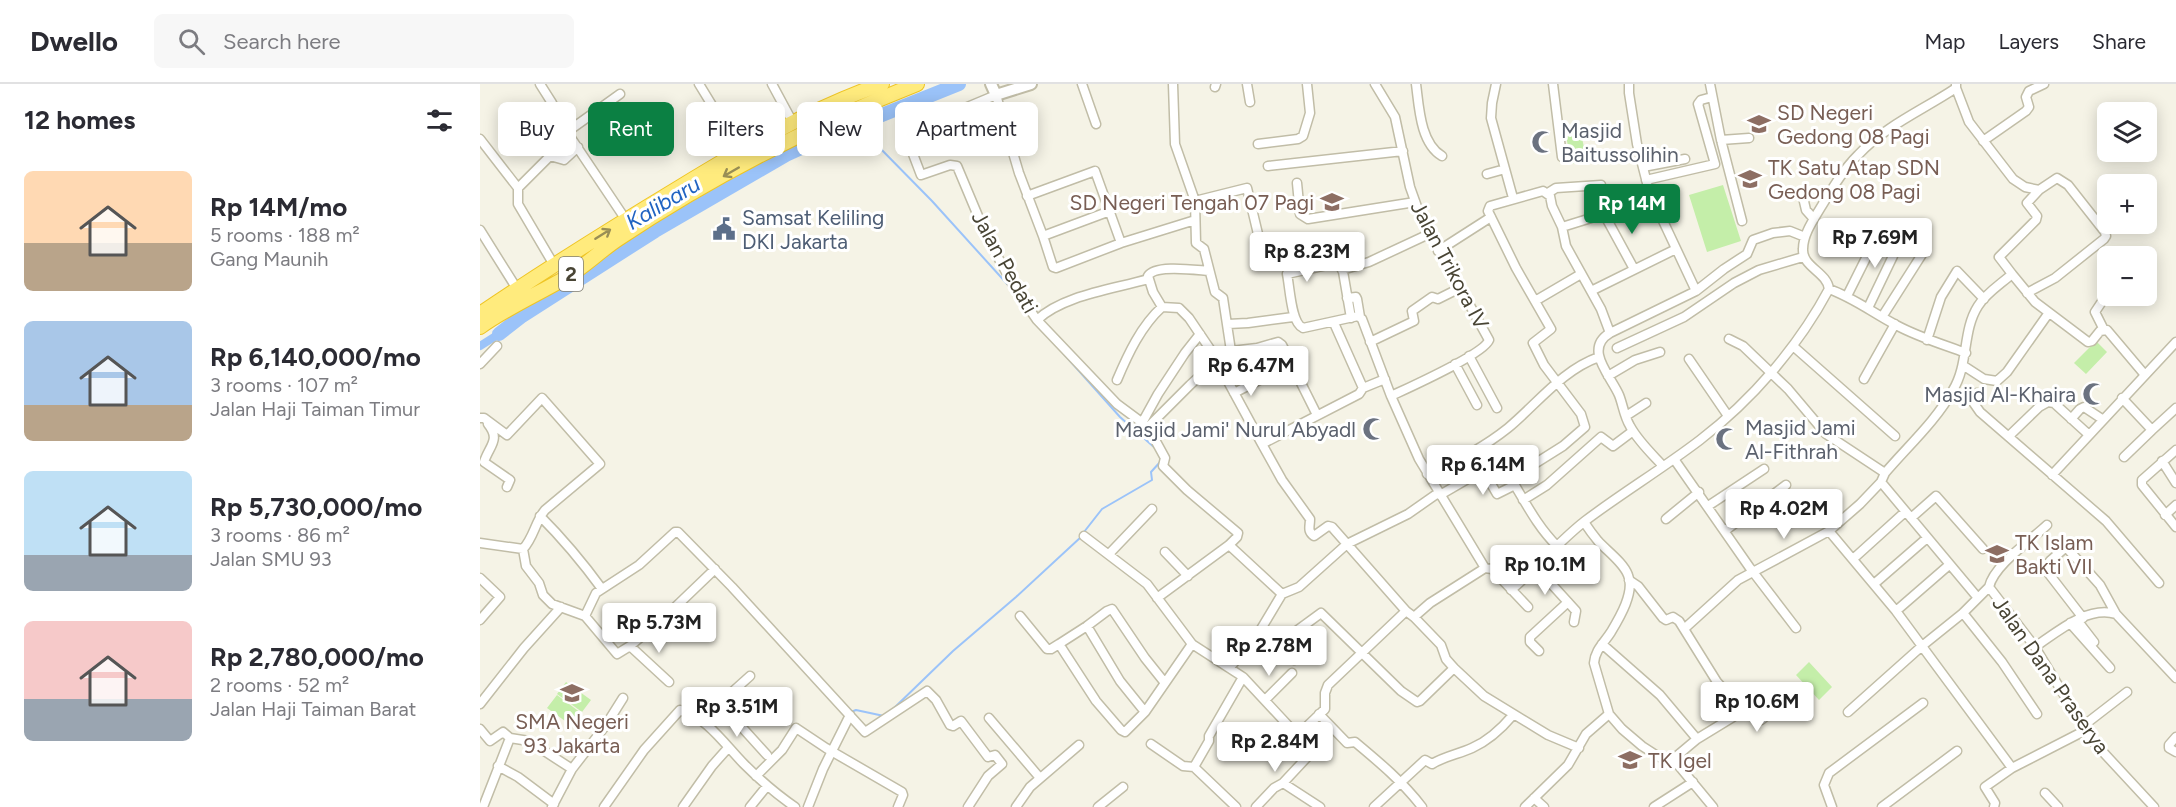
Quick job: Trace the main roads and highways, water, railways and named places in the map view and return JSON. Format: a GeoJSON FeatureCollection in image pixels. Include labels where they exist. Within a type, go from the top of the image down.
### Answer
{"type":"FeatureCollection","features":[{"type":"Feature","properties":{"kind":"highway","name":"2"},"geometry":{"type":"LineString","coordinates":[[480,314],[554,265],[740,151],[858,88],[882,84]]}},
{"type":"Feature","properties":{"kind":"highway","name":"2"},"geometry":{"type":"LineString","coordinates":[[480,327],[519,302],[569,275],[618,239],[750,161],[833,118],[916,84]]}},
{"type":"Feature","properties":{"kind":"waterway","name":"Kalibaru"},"geometry":{"type":"LineString","coordinates":[[499,334],[522,316],[655,231],[786,155],[841,130],[959,84]]}},
{"type":"Feature","properties":{"kind":"waterway"},"geometry":{"type":"LineString","coordinates":[[883,151],[1009,286]]}},
{"type":"Feature","properties":{"kind":"waterway"},"geometry":{"type":"LineString","coordinates":[[480,346],[499,334]]}},
{"type":"Feature","properties":{"kind":"waterway"},"geometry":{"type":"LineString","coordinates":[[1063,353],[1120,417],[1155,448]]}},
{"type":"Feature","properties":{"kind":"waterway"},"geometry":{"type":"LineString","coordinates":[[1084,532],[1102,509],[1152,480],[1151,472],[1161,461]]}},
{"type":"Feature","properties":{"kind":"waterway"},"geometry":{"type":"LineString","coordinates":[[893,709],[953,651],[1081,537]]}},
{"type":"Feature","properties":{"kind":"waterway"},"geometry":{"type":"LineString","coordinates":[[851,712],[856,710],[884,716]]}},
{"type":"Feature","properties":{"kind":"place","name":"SD Negeri Gedong 08 Pagi"},"geometry":{"type":"Point","coordinates":[1759,124]}},
{"type":"Feature","properties":{"kind":"place","name":"Masjid Baitussolihin"},"geometry":{"type":"Point","coordinates":[1543,142]}},
{"type":"Feature","properties":{"kind":"place","name":"TK Satu Atap SDN Gedong 08 Pagi"},"geometry":{"type":"Point","coordinates":[1750,179]}},
{"type":"Feature","properties":{"kind":"place","name":"SD Negeri Tengah 07 Pagi"},"geometry":{"type":"Point","coordinates":[1332,202]}},
{"type":"Feature","properties":{"kind":"place","name":"Samsat Keliling DKI Jakarta"},"geometry":{"type":"Point","coordinates":[724,229]}},
{"type":"Feature","properties":{"kind":"place","name":"Masjid Al-Khaira"},"geometry":{"type":"Point","coordinates":[2094,394]}},
{"type":"Feature","properties":{"kind":"place","name":"Masjid Jami' Nurul Abyadl"},"geometry":{"type":"Point","coordinates":[1374,429]}},
{"type":"Feature","properties":{"kind":"place","name":"Masjid Jami Al-Fithrah"},"geometry":{"type":"Point","coordinates":[1727,439]}},
{"type":"Feature","properties":{"kind":"place","name":"TK Islam Bakti VII"},"geometry":{"type":"Point","coordinates":[1997,554]}},
{"type":"Feature","properties":{"kind":"place","name":"SMA Negeri 93 Jakarta"},"geometry":{"type":"Point","coordinates":[572,693]}},
{"type":"Feature","properties":{"kind":"place","name":"TK Igel"},"geometry":{"type":"Point","coordinates":[1630,760]}}]}
